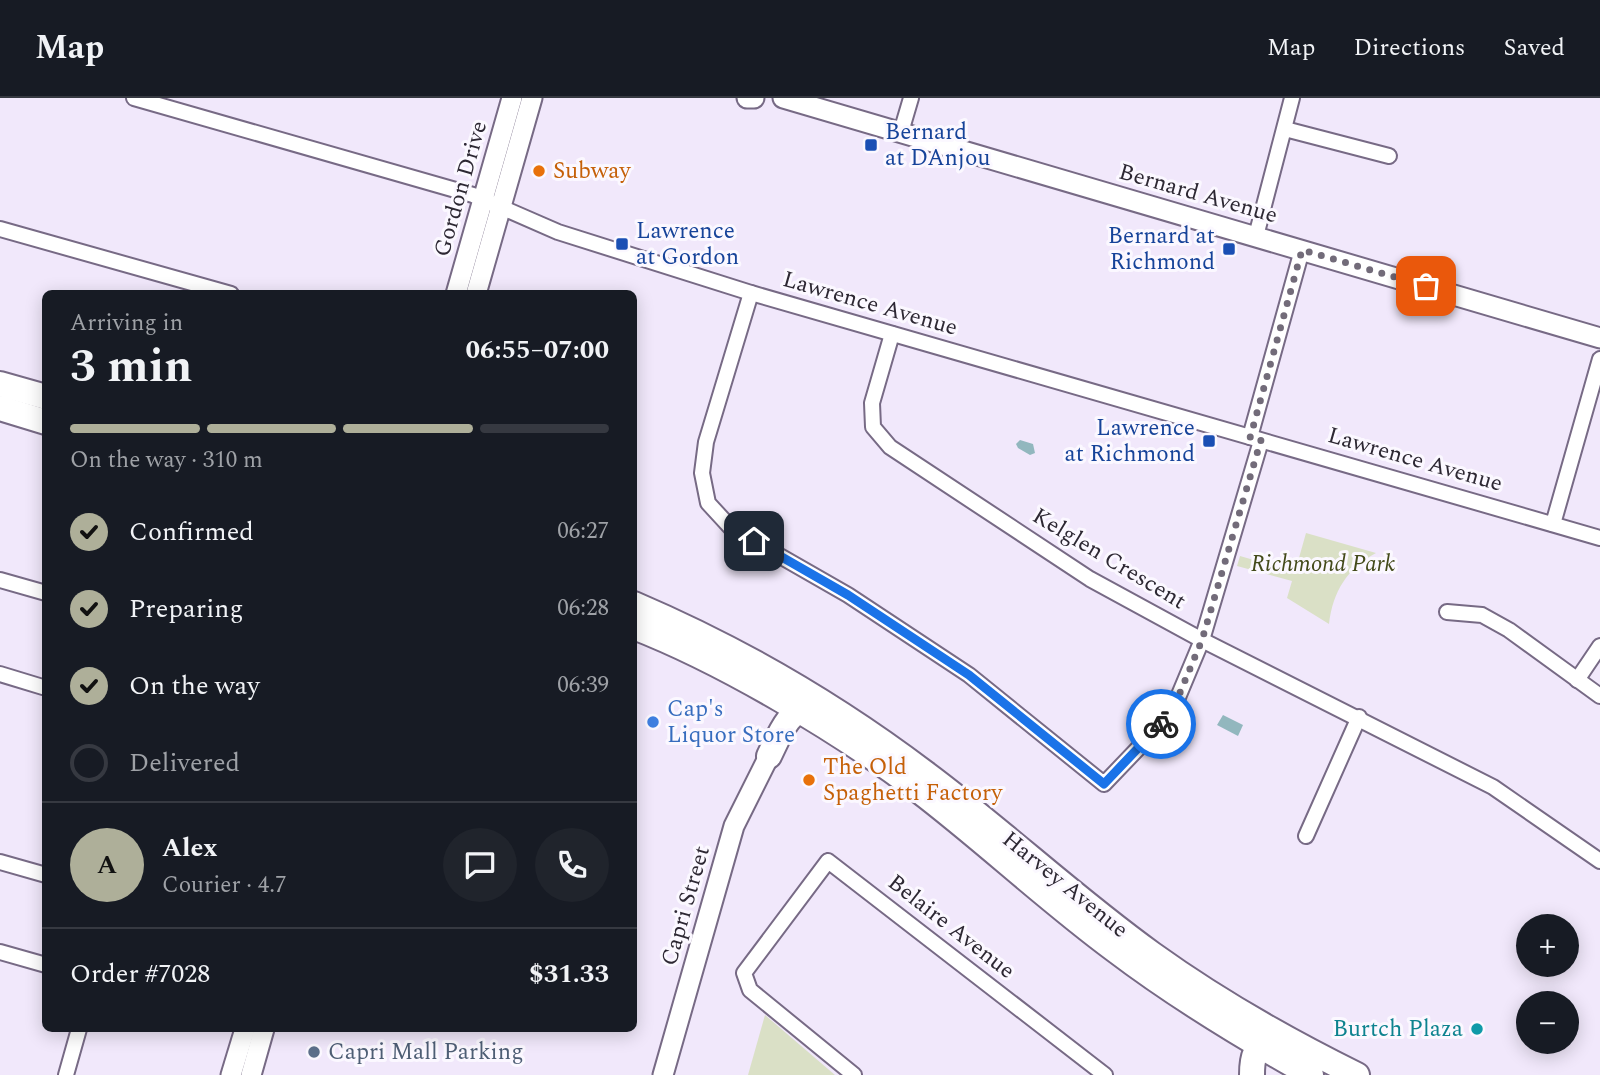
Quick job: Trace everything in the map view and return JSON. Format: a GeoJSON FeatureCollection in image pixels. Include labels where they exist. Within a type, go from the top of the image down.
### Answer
{"type":"FeatureCollection","features":[{"type":"Feature","properties":{"kind":"highway"},"geometry":{"type":"LineString","coordinates":[[0,384],[42,396]]}},
{"type":"Feature","properties":{"kind":"highway"},"geometry":{"type":"LineString","coordinates":[[0,408],[42,421]]}},
{"type":"Feature","properties":{"kind":"highway","name":"Harvey Avenue"},"geometry":{"type":"LineString","coordinates":[[637,605],[770,670],[827,706],[965,803],[1153,954],[1208,992],[1357,1075]]}},
{"type":"Feature","properties":{"kind":"highway","name":"Harvey Avenue"},"geometry":{"type":"LineString","coordinates":[[637,628],[797,711],[916,789],[1114,949],[1202,1011],[1309,1075]]}},
{"type":"Feature","properties":{"kind":"highway"},"geometry":{"type":"LineString","coordinates":[[751,685],[769,720],[769,756]]}},
{"type":"Feature","properties":{"kind":"highway"},"geometry":{"type":"LineString","coordinates":[[769,756],[797,711],[809,705],[827,706]]}},
{"type":"Feature","properties":{"kind":"highway"},"geometry":{"type":"LineString","coordinates":[[769,756],[792,740],[808,736],[840,739]]}},
{"type":"Feature","properties":{"kind":"highway"},"geometry":{"type":"LineString","coordinates":[[1252,1075],[1254,1052],[1259,1046],[1287,1038]]}},
{"type":"Feature","properties":{"kind":"highway"},"geometry":{"type":"LineString","coordinates":[[1273,1075],[1309,1075]]}},
{"type":"Feature","properties":{"kind":"street","name":"Lawrence Avenue"},"geometry":{"type":"LineString","coordinates":[[134,98],[492,202],[558,232],[751,293],[1600,538]]}},
{"type":"Feature","properties":{"kind":"street","name":"Gordon Drive"},"geometry":{"type":"LineString","coordinates":[[477,290],[512,98]]}},
{"type":"Feature","properties":{"kind":"street","name":"Gordon Drive"},"geometry":{"type":"LineString","coordinates":[[458,290],[532,98]]}},
{"type":"Feature","properties":{"kind":"street"},"geometry":{"type":"LineString","coordinates":[[747,98],[754,98]]}},
{"type":"Feature","properties":{"kind":"street","name":"Bernard Avenue"},"geometry":{"type":"LineString","coordinates":[[783,98],[1600,338]]}},
{"type":"Feature","properties":{"kind":"street"},"geometry":{"type":"LineString","coordinates":[[901,132],[911,98]]}},
{"type":"Feature","properties":{"kind":"street"},"geometry":{"type":"LineString","coordinates":[[1256,236],[1284,129],[1289,99]]}},
{"type":"Feature","properties":{"kind":"street"},"geometry":{"type":"LineString","coordinates":[[1284,129],[1389,156]]}},
{"type":"Feature","properties":{"kind":"street"},"geometry":{"type":"LineString","coordinates":[[0,229],[217,290]]}},
{"type":"Feature","properties":{"kind":"street"},"geometry":{"type":"LineString","coordinates":[[751,293],[706,442],[702,473],[708,503],[731,528],[848,595],[969,675],[1104,784],[1171,714],[1202,640],[1302,250]]}},
{"type":"Feature","properties":{"kind":"street","name":"Kelglen Crescent"},"geometry":{"type":"LineString","coordinates":[[892,334],[872,402],[873,427],[890,447],[1090,579],[1202,640],[1493,787],[1600,861]]}},
{"type":"Feature","properties":{"kind":"street"},"geometry":{"type":"LineString","coordinates":[[1553,524],[1600,359]]}},
{"type":"Feature","properties":{"kind":"street"},"geometry":{"type":"LineString","coordinates":[[0,580],[42,592]]}},
{"type":"Feature","properties":{"kind":"street"},"geometry":{"type":"LineString","coordinates":[[1447,612],[1482,615],[1600,696]]}},
{"type":"Feature","properties":{"kind":"street"},"geometry":{"type":"LineString","coordinates":[[1577,680],[1600,646]]}},
{"type":"Feature","properties":{"kind":"street"},"geometry":{"type":"LineString","coordinates":[[0,674],[42,687]]}},
{"type":"Feature","properties":{"kind":"street"},"geometry":{"type":"LineString","coordinates":[[1306,836],[1359,717]]}},
{"type":"Feature","properties":{"kind":"street","name":"Capri Street"},"geometry":{"type":"LineString","coordinates":[[663,1075],[734,826],[769,756]]}},
{"type":"Feature","properties":{"kind":"street","name":"Belaire Avenue"},"geometry":{"type":"LineString","coordinates":[[854,1075],[750,990],[744,974],[783,918],[828,861],[1105,1075]]}},
{"type":"Feature","properties":{"kind":"street"},"geometry":{"type":"LineString","coordinates":[[0,862],[42,874]]}},
{"type":"Feature","properties":{"kind":"street"},"geometry":{"type":"LineString","coordinates":[[0,952],[42,964]]}},
{"type":"Feature","properties":{"kind":"street"},"geometry":{"type":"LineString","coordinates":[[66,1075],[78,1032]]}},
{"type":"Feature","properties":{"kind":"street"},"geometry":{"type":"LineString","coordinates":[[231,1075],[244,1032]]}},
{"type":"Feature","properties":{"kind":"street"},"geometry":{"type":"LineString","coordinates":[[251,1075],[263,1032]]}},
{"type":"Feature","properties":{"kind":"green space","name":"Richmond Park"},"geometry":{"type":"Polygon","coordinates":[[[1306,533],[1376,553],[1357,566],[1343,582],[1334,601],[1329,624],[1287,598],[1292,581],[1237,566],[1240,556],[1295,572],[1306,533]]]}},
{"type":"Feature","properties":{"kind":"green space"},"geometry":{"type":"Polygon","coordinates":[[[765,1015],[835,1075],[748,1075],[765,1015]]]}},
{"type":"Feature","properties":{"kind":"shaded area"},"geometry":{"type":"Polygon","coordinates":[[[1020,440],[1033,444],[1035,453],[1030,455],[1018,448],[1016,444],[1020,440]]]}},
{"type":"Feature","properties":{"kind":"shaded area"},"geometry":{"type":"Polygon","coordinates":[[[1223,715],[1243,725],[1238,736],[1217,725],[1223,715]]]}},
{"type":"Feature","properties":{"kind":"way so far"},"geometry":{"type":"LineString","coordinates":[[1161,724],[1171,714],[1202,640],[1261,440],[1250,438],[1302,250],[1426,286]]}},
{"type":"Feature","properties":{"kind":"place","name":"Bernard at DAnjou"},"geometry":{"type":"Point","coordinates":[871,145]}},
{"type":"Feature","properties":{"kind":"place","name":"Subway"},"geometry":{"type":"Point","coordinates":[539,171]}},
{"type":"Feature","properties":{"kind":"place","name":"Lawrence at Gordon"},"geometry":{"type":"Point","coordinates":[622,244]}},
{"type":"Feature","properties":{"kind":"place","name":"Bernard at Richmond"},"geometry":{"type":"Point","coordinates":[1229,249]}},
{"type":"Feature","properties":{"kind":"place","name":"Lawrence at Richmond"},"geometry":{"type":"Point","coordinates":[1209,441]}},
{"type":"Feature","properties":{"kind":"place","name":"Cap's Liquor Store"},"geometry":{"type":"Point","coordinates":[653,722]}},
{"type":"Feature","properties":{"kind":"place","name":"The Old Spaghetti Factory"},"geometry":{"type":"Point","coordinates":[809,780]}},
{"type":"Feature","properties":{"kind":"place","name":"Burtch Plaza"},"geometry":{"type":"Point","coordinates":[1477,1029]}},
{"type":"Feature","properties":{"kind":"place","name":"Capri Mall Parking"},"geometry":{"type":"Point","coordinates":[314,1052]}},
{"type":"Feature","properties":{"kind":"route"},"geometry":{"type":"LineString","coordinates":[[754,541],[848,595],[969,675],[1104,784],[1161,724]]}}]}
